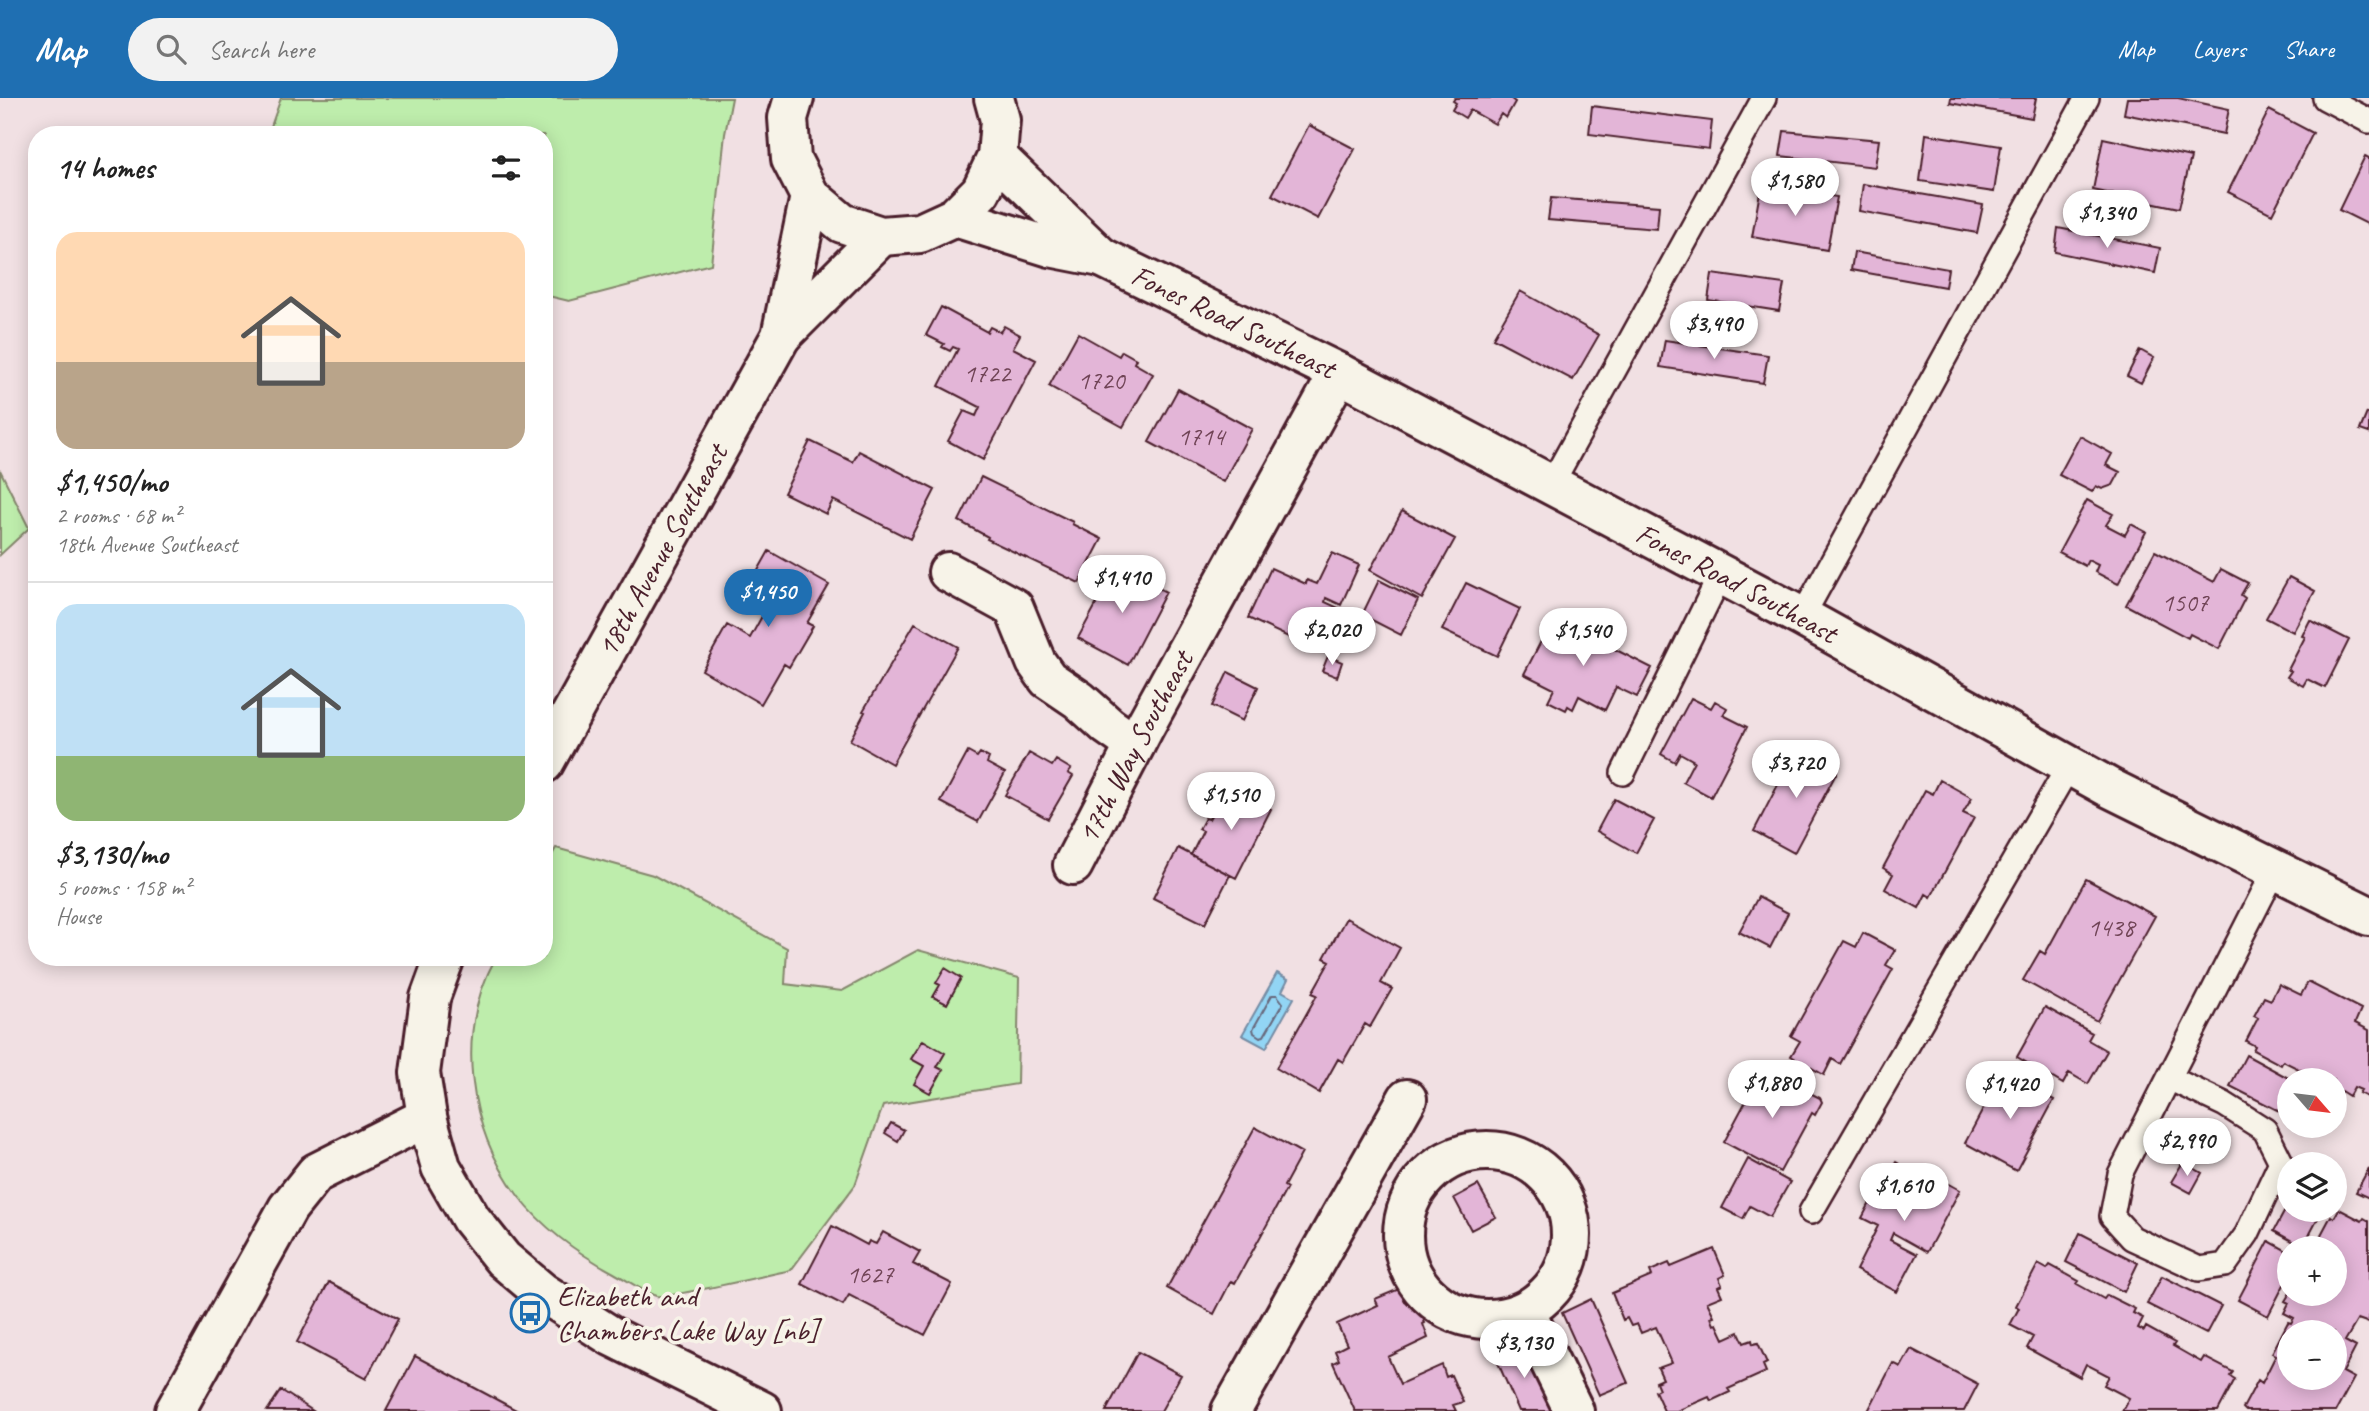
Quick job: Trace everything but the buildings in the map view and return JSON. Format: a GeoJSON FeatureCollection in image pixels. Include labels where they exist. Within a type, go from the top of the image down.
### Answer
{"type":"FeatureCollection","features":[{"type":"Feature","properties":{"kind":"street"},"geometry":{"type":"LineString","coordinates":[[794,98],[788,118],[792,159],[810,196],[842,223],[881,236],[920,233],[955,217],[981,191],[999,118]]}},
{"type":"Feature","properties":{"kind":"street","name":"Fones Road Southeast"},"geometry":{"type":"LineString","coordinates":[[999,118],[1101,257]]}},
{"type":"Feature","properties":{"kind":"street","name":"18th Avenue Southeast"},"geometry":{"type":"LineString","coordinates":[[781,336],[810,196]]}},
{"type":"Feature","properties":{"kind":"street","name":"Fones Road Southeast"},"geometry":{"type":"LineString","coordinates":[[955,217],[1050,247],[1101,257],[1339,373],[1802,617],[2069,766],[2369,916]]}},
{"type":"Feature","properties":{"kind":"street","name":"18th Avenue Southeast"},"geometry":{"type":"LineString","coordinates":[[553,747],[781,336],[881,236]]}},
{"type":"Feature","properties":{"kind":"street","name":"17th Way Southeast"},"geometry":{"type":"LineString","coordinates":[[1073,865],[1135,745],[1339,373]]}},
{"type":"Feature","properties":{"kind":"street"},"geometry":{"type":"LineString","coordinates":[[948,572],[1014,608],[1036,662],[1048,680],[1079,700],[1108,726],[1135,745]]}},
{"type":"Feature","properties":{"kind":"street"},"geometry":{"type":"LineString","coordinates":[[442,966],[430,998],[420,1073],[427,1117],[441,1167],[471,1219],[503,1259],[542,1292],[611,1336],[762,1411]]}},
{"type":"Feature","properties":{"kind":"street"},"geometry":{"type":"LineString","coordinates":[[1231,1411],[1407,1099]]}},
{"type":"Feature","properties":{"kind":"street"},"geometry":{"type":"LineString","coordinates":[[175,1411],[288,1208],[316,1173],[427,1117]]}},
{"type":"Feature","properties":{"kind":"street"},"geometry":{"type":"LineString","coordinates":[[1484,1150],[1516,1155],[1544,1172],[1563,1198],[1571,1230],[1567,1262],[1551,1291],[1525,1311],[1486,1321],[1454,1314],[1427,1296],[1409,1269],[1402,1237],[1408,1205],[1425,1177],[1452,1157],[1484,1150]]}},
{"type":"Feature","properties":{"kind":"street"},"geometry":{"type":"LineString","coordinates":[[1525,1311],[1574,1411]]}},
{"type":"Feature","properties":{"kind":"lane"},"geometry":{"type":"LineString","coordinates":[[1552,483],[1764,98]]}},
{"type":"Feature","properties":{"kind":"lane"},"geometry":{"type":"LineString","coordinates":[[1802,617],[2087,98]]}},
{"type":"Feature","properties":{"kind":"lane"},"geometry":{"type":"LineString","coordinates":[[2325,98],[2369,121]]}},
{"type":"Feature","properties":{"kind":"lane"},"geometry":{"type":"LineString","coordinates":[[1622,773],[1721,574]]}},
{"type":"Feature","properties":{"kind":"lane"},"geometry":{"type":"LineString","coordinates":[[1811,1212],[2069,766]]}},
{"type":"Feature","properties":{"kind":"lane"},"geometry":{"type":"LineString","coordinates":[[2169,1078],[2224,1104],[2264,1130],[2281,1162],[2247,1234],[2225,1265],[2199,1269],[2132,1238],[2112,1216],[2120,1174],[2275,870]]}},
{"type":"Feature","properties":{"kind":"green space"},"geometry":{"type":"Polygon","coordinates":[[[281,98],[732,98],[725,134],[711,264],[569,301],[553,297],[553,126],[271,126],[281,98]]]}},
{"type":"Feature","properties":{"kind":"green space"},"geometry":{"type":"Polygon","coordinates":[[[0,470],[28,529],[0,555],[0,470]]]}},
{"type":"Feature","properties":{"kind":"green space"},"geometry":{"type":"Polygon","coordinates":[[[556,848],[653,875],[787,948],[785,984],[842,991],[918,950],[1019,978],[1017,1084],[883,1106],[855,1185],[791,1270],[679,1294],[656,1296],[645,1291],[575,1249],[529,1209],[502,1170],[488,1142],[478,1111],[471,1049],[475,1017],[492,966],[553,966],[553,853],[556,848]]]}},
{"type":"Feature","properties":{"kind":"water"},"geometry":{"type":"Polygon","coordinates":[[[1277,973],[1288,979],[1282,991],[1294,998],[1266,1048],[1242,1035],[1277,973]]]}},
{"type":"Feature","properties":{"kind":"place","name":"Elizabeth and Chambers Lake Way [nb]"},"geometry":{"type":"Point","coordinates":[530,1313]}}]}
